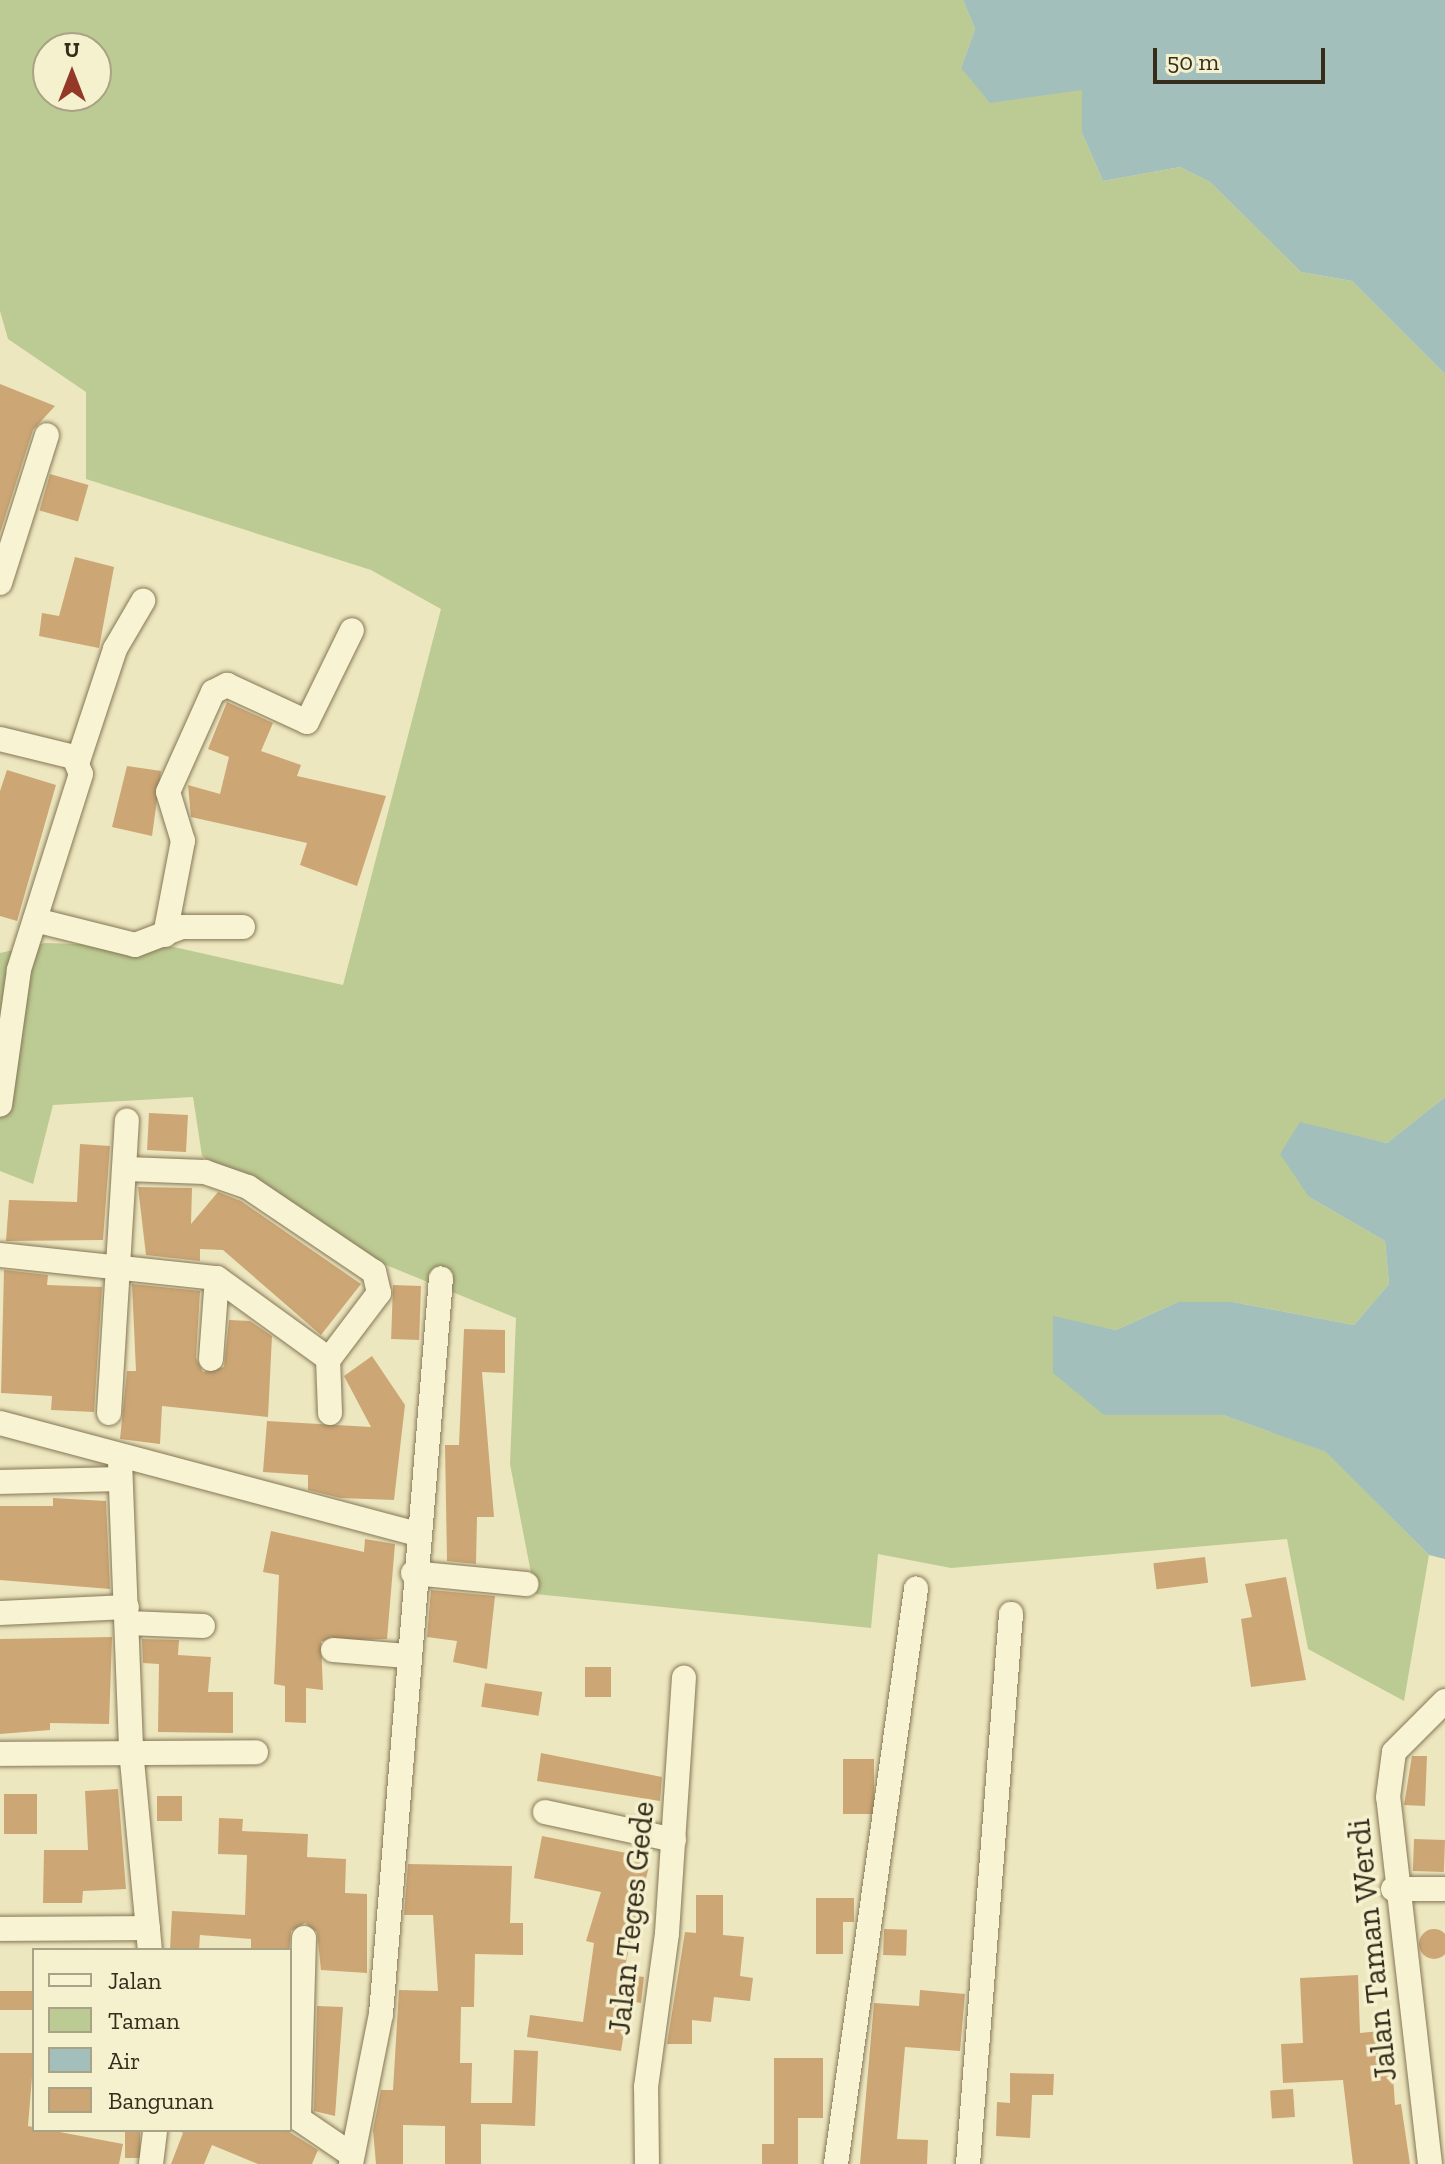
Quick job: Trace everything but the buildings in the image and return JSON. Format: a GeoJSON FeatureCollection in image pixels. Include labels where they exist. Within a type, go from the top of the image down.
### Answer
{"type":"FeatureCollection","features":[{"type":"Feature","properties":{"kind":"street"},"geometry":{"type":"LineString","coordinates":[[0,583],[47,435]]}},
{"type":"Feature","properties":{"kind":"street"},"geometry":{"type":"LineString","coordinates":[[0,1105],[12,1004],[35,920],[115,649],[143,601]]}},
{"type":"Feature","properties":{"kind":"street"},"geometry":{"type":"LineString","coordinates":[[165,935],[183,841],[168,792],[213,692],[227,685],[307,722],[352,630]]}},
{"type":"Feature","properties":{"kind":"street"},"geometry":{"type":"LineString","coordinates":[[0,739],[79,772]]}},
{"type":"Feature","properties":{"kind":"street"},"geometry":{"type":"LineString","coordinates":[[35,920],[125,944],[165,935],[187,926],[243,927]]}},
{"type":"Feature","properties":{"kind":"street"},"geometry":{"type":"LineString","coordinates":[[109,1413],[115,1265],[126,1169],[127,1121]]}},
{"type":"Feature","properties":{"kind":"street"},"geometry":{"type":"LineString","coordinates":[[126,1169],[226,1178],[374,1272],[379,1293],[328,1358],[330,1413]]}},
{"type":"Feature","properties":{"kind":"street"},"geometry":{"type":"LineString","coordinates":[[0,1255],[217,1278],[328,1358]]}},
{"type":"Feature","properties":{"kind":"street"},"geometry":{"type":"LineString","coordinates":[[211,1359],[217,1278]]}},
{"type":"Feature","properties":{"kind":"street"},"geometry":{"type":"LineString","coordinates":[[304,1938],[299,2119],[351,2159],[381,2014],[416,1534],[441,1278]]}},
{"type":"Feature","properties":{"kind":"street"},"geometry":{"type":"LineString","coordinates":[[0,1423],[120,1470],[416,1534]]}},
{"type":"Feature","properties":{"kind":"street"},"geometry":{"type":"LineString","coordinates":[[0,1482],[120,1470]]}},
{"type":"Feature","properties":{"kind":"street"},"geometry":{"type":"LineString","coordinates":[[0,1929],[149,1939],[131,1750],[120,1470]]}},
{"type":"Feature","properties":{"kind":"street"},"geometry":{"type":"LineString","coordinates":[[413,1573],[526,1584]]}},
{"type":"Feature","properties":{"kind":"street"},"geometry":{"type":"LineString","coordinates":[[836,2164],[916,1589]]}},
{"type":"Feature","properties":{"kind":"street"},"geometry":{"type":"LineString","coordinates":[[0,1613],[127,1615],[203,1626]]}},
{"type":"Feature","properties":{"kind":"street"},"geometry":{"type":"LineString","coordinates":[[968,2164],[1011,1614]]}},
{"type":"Feature","properties":{"kind":"street"},"geometry":{"type":"LineString","coordinates":[[333,1650],[408,1656]]}},
{"type":"Feature","properties":{"kind":"street","name":"Jalan Teges Gede"},"geometry":{"type":"LineString","coordinates":[[647,2164],[649,2046],[674,1840],[684,1678]]}},
{"type":"Feature","properties":{"kind":"street","name":"Jalan Taman Werdi"},"geometry":{"type":"LineString","coordinates":[[1430,2164],[1393,1889],[1392,1759],[1445,1701]]}},
{"type":"Feature","properties":{"kind":"street"},"geometry":{"type":"LineString","coordinates":[[0,1754],[131,1750],[256,1752]]}},
{"type":"Feature","properties":{"kind":"street"},"geometry":{"type":"LineString","coordinates":[[545,1812],[674,1840]]}},
{"type":"Feature","properties":{"kind":"street"},"geometry":{"type":"LineString","coordinates":[[1393,1889],[1445,1889]]}},
{"type":"Feature","properties":{"kind":"street"},"geometry":{"type":"LineString","coordinates":[[151,2164],[155,2132]]}},
{"type":"Feature","properties":{"kind":"green space"},"geometry":{"type":"Polygon","coordinates":[[[0,0],[963,0],[975,29],[961,68],[1083,89],[1082,133],[1103,181],[1180,167],[1210,182],[1301,272],[1352,281],[1445,374],[1445,1097],[1387,1143],[1300,1123],[1309,1197],[1385,1241],[1389,1284],[1354,1325],[1233,1302],[1178,1302],[1116,1330],[1053,1317],[1104,1415],[1223,1415],[1327,1452],[1429,1555],[1404,1701],[1308,1649],[1287,1539],[951,1568],[878,1554],[871,1628],[535,1594],[510,1464],[516,1318],[386,1265],[202,1156],[193,1097],[53,1105],[33,1184],[0,1171],[0,953],[45,943],[174,947],[343,985],[441,609],[371,570],[86,479],[86,392],[8,339],[0,311],[0,0]]]}},
{"type":"Feature","properties":{"kind":"water"},"geometry":{"type":"Polygon","coordinates":[[[963,0],[1445,0],[1445,374],[1352,281],[1301,272],[1210,182],[1180,167],[1103,181],[1082,133],[1082,90],[990,103],[961,68],[975,29],[963,0]]]}},
{"type":"Feature","properties":{"kind":"water"},"geometry":{"type":"Polygon","coordinates":[[[1445,1097],[1445,1559],[1429,1555],[1326,1452],[1223,1415],[1104,1415],[1053,1373],[1053,1316],[1116,1330],[1178,1302],[1233,1302],[1354,1325],[1389,1284],[1385,1241],[1309,1197],[1280,1154],[1300,1122],[1387,1143],[1445,1097]]]}}]}
